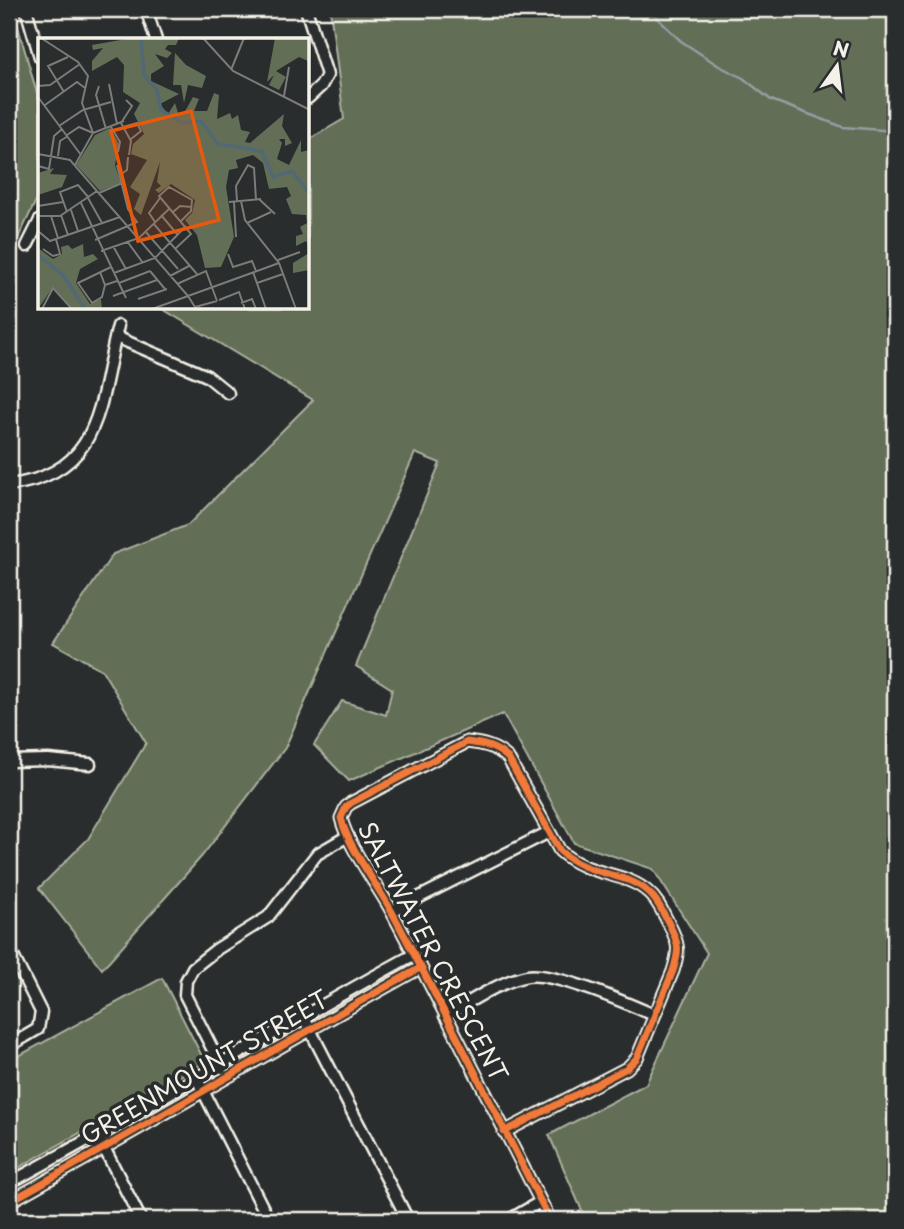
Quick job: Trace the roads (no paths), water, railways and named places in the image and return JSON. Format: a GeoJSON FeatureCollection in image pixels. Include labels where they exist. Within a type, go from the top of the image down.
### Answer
{"type":"FeatureCollection","features":[{"type":"Feature","properties":{"kind":"street"},"geometry":{"type":"LineString","coordinates":[[26,9],[38,50]]}},
{"type":"Feature","properties":{"kind":"street"},"geometry":{"type":"LineString","coordinates":[[146,9],[155,38]]}},
{"type":"Feature","properties":{"kind":"street"},"geometry":{"type":"LineString","coordinates":[[306,9],[327,75],[321,86],[310,96]]}},
{"type":"Feature","properties":{"kind":"street"},"geometry":{"type":"LineString","coordinates":[[27,246],[38,224]]}},
{"type":"Feature","properties":{"kind":"street"},"geometry":{"type":"LineString","coordinates":[[9,485],[33,482],[58,470],[74,457],[90,435],[98,416],[117,331],[207,376],[228,393]]}},
{"type":"Feature","properties":{"kind":"street","name":"SALTWATER CRESCENT"},"geometry":{"type":"LineString","coordinates":[[549,832],[508,758],[487,745],[467,742],[351,803],[343,812],[343,824],[348,835],[392,911],[550,1220]]}},
{"type":"Feature","properties":{"kind":"street"},"geometry":{"type":"LineString","coordinates":[[9,761],[48,760],[90,764]]}},
{"type":"Feature","properties":{"kind":"street"},"geometry":{"type":"LineString","coordinates":[[392,911],[549,832],[560,851],[571,862],[635,883],[657,901],[678,943],[677,957],[637,1058],[627,1068],[504,1132]]}},
{"type":"Feature","properties":{"kind":"street"},"geometry":{"type":"LineString","coordinates":[[226,1077],[185,995],[190,972],[217,949],[268,917],[313,858],[321,850],[348,835]]}},
{"type":"Feature","properties":{"kind":"street"},"geometry":{"type":"LineString","coordinates":[[9,948],[41,1012],[38,1029],[9,1046]]}},
{"type":"Feature","properties":{"kind":"street","name":"GREENMOUNT STREET"},"geometry":{"type":"LineString","coordinates":[[9,1184],[414,955]]}},
{"type":"Feature","properties":{"kind":"street","name":"GREENMOUNT STREET"},"geometry":{"type":"LineString","coordinates":[[9,1199],[14,1199],[104,1149],[309,1029],[420,968]]}},
{"type":"Feature","properties":{"kind":"street"},"geometry":{"type":"LineString","coordinates":[[445,1016],[512,979],[531,975],[552,978],[654,1015]]}},
{"type":"Feature","properties":{"kind":"street"},"geometry":{"type":"LineString","coordinates":[[303,1016],[408,1220]]}},
{"type":"Feature","properties":{"kind":"street"},"geometry":{"type":"LineString","coordinates":[[197,1079],[270,1220]]}},
{"type":"Feature","properties":{"kind":"street"},"geometry":{"type":"LineString","coordinates":[[98,1136],[141,1220]]}},
{"type":"Feature","properties":{"kind":"street"},"geometry":{"type":"LineString","coordinates":[[509,1220],[540,1202]]}},
{"type":"Feature","properties":{"kind":"street"},"geometry":{"type":"LineString","coordinates":[[9,1213],[12,1220]]}},
{"type":"Feature","properties":{"kind":"waterway"},"geometry":{"type":"LineString","coordinates":[[654,9],[657,18],[681,41],[743,78],[771,100],[843,127],[895,131]]}}]}
